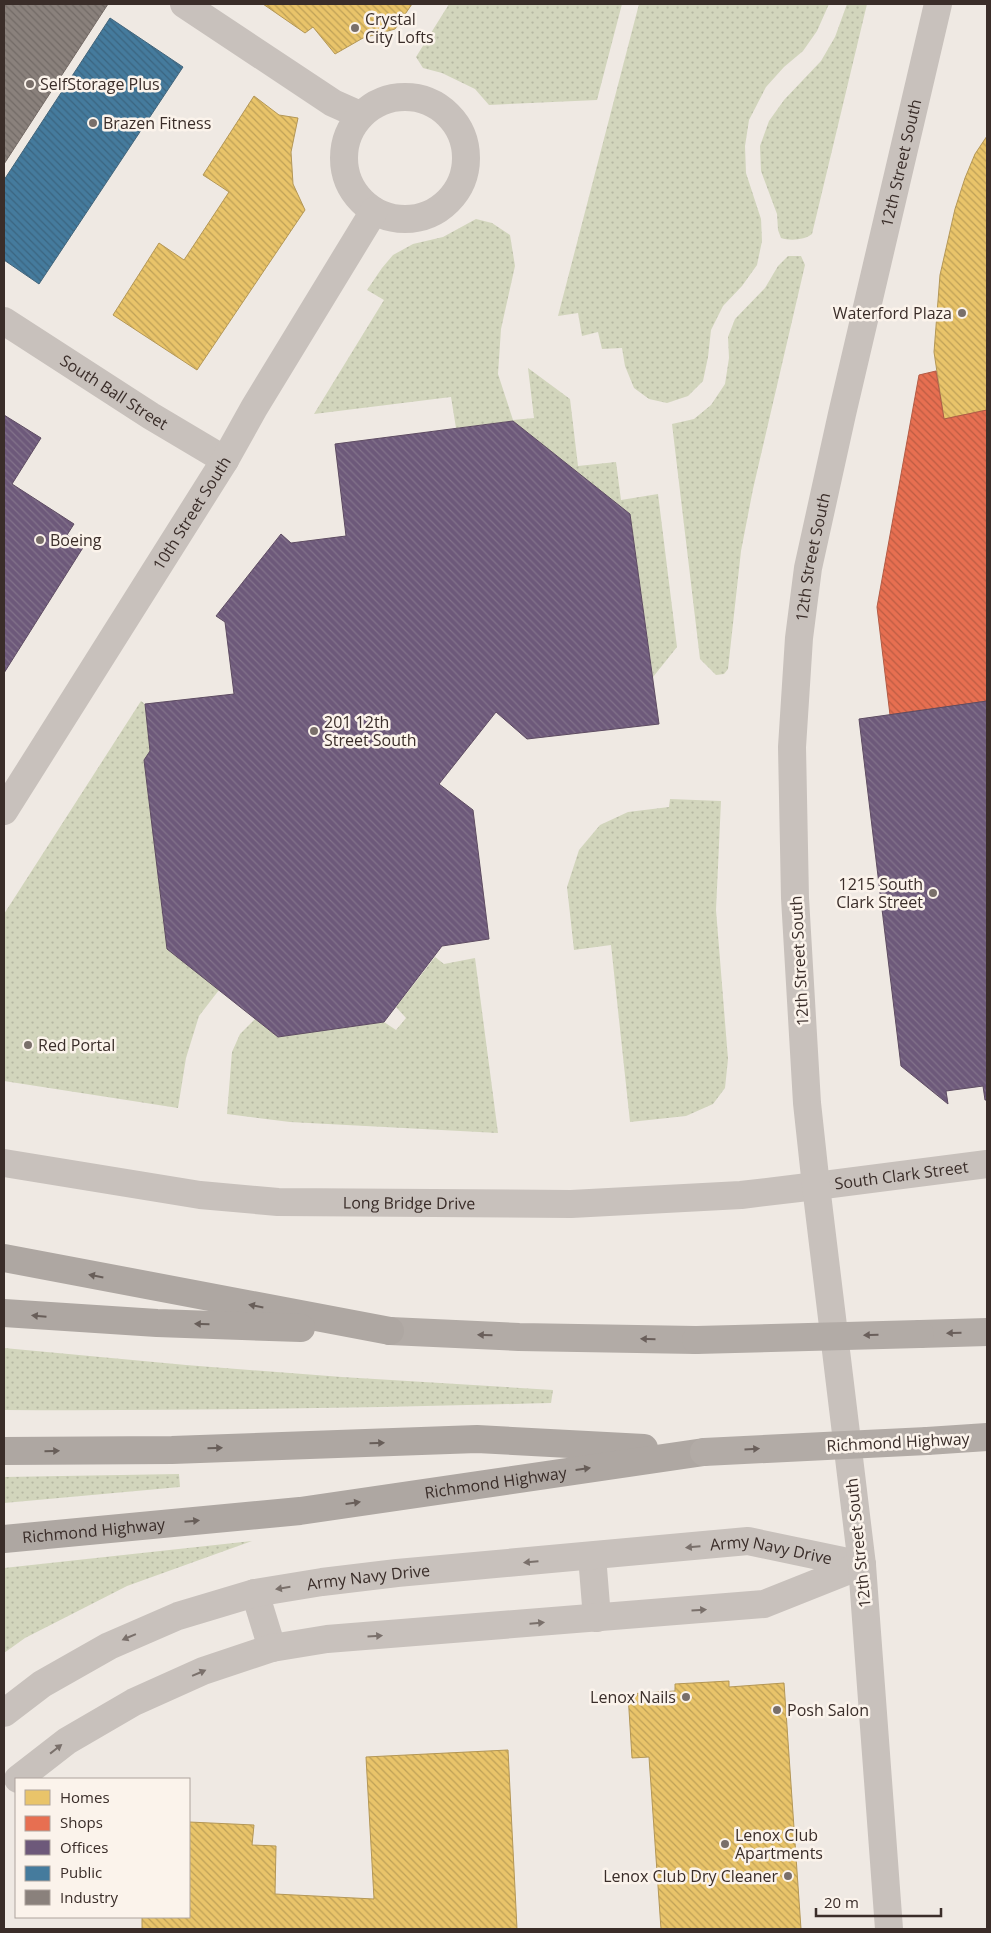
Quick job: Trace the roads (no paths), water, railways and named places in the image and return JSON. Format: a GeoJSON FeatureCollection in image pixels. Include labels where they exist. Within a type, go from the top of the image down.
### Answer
{"type":"FeatureCollection","features":[{"type":"Feature","properties":{"kind":"highway"},"geometry":{"type":"LineString","coordinates":[[4,1258],[390,1331]]}},
{"type":"Feature","properties":{"kind":"highway"},"geometry":{"type":"LineString","coordinates":[[4,1313],[158,1323],[519,1337],[696,1340],[987,1332]]}},
{"type":"Feature","properties":{"kind":"highway","name":"Richmond Highway"},"geometry":{"type":"LineString","coordinates":[[4,1539],[300,1511],[704,1452],[987,1437]]}},
{"type":"Feature","properties":{"kind":"highway"},"geometry":{"type":"LineString","coordinates":[[4,1451],[172,1450],[477,1439],[704,1452]]}},
{"type":"Feature","properties":{"kind":"street"},"geometry":{"type":"LineString","coordinates":[[184,4],[333,103],[360,115]]}},
{"type":"Feature","properties":{"kind":"street","name":"12th Street South"},"geometry":{"type":"LineString","coordinates":[[889,1929],[862,1565],[807,1103],[795,898],[792,747],[799,638],[808,568],[833,452],[938,4]]}},
{"type":"Feature","properties":{"kind":"street"},"geometry":{"type":"LineString","coordinates":[[394,96],[413,96],[432,102],[448,114],[460,130],[466,149],[466,169],[459,187],[446,203],[431,214],[412,219],[392,218],[374,211],[357,196],[346,177],[343,155],[348,134],[360,115],[375,103],[394,96]]}},
{"type":"Feature","properties":{"kind":"street","name":"10th Street South"},"geometry":{"type":"LineString","coordinates":[[4,811],[225,460],[254,408],[374,211]]}},
{"type":"Feature","properties":{"kind":"street","name":"South Ball Street"},"geometry":{"type":"LineString","coordinates":[[4,321],[151,416],[225,460]]}},
{"type":"Feature","properties":{"kind":"street","name":"Long Bridge Drive"},"geometry":{"type":"LineString","coordinates":[[4,1163],[200,1195],[278,1202],[571,1204],[741,1195],[816,1186]]}},
{"type":"Feature","properties":{"kind":"street","name":"South Clark Street"},"geometry":{"type":"LineString","coordinates":[[816,1186],[987,1164]]}},
{"type":"Feature","properties":{"kind":"street","name":"Army Navy Drive"},"geometry":{"type":"LineString","coordinates":[[4,1713],[42,1684],[109,1646],[178,1616],[255,1593],[322,1582],[397,1573],[748,1542],[862,1565]]}},
{"type":"Feature","properties":{"kind":"street"},"geometry":{"type":"LineString","coordinates":[[592,1556],[597,1618]]}},
{"type":"Feature","properties":{"kind":"street","name":"Army Navy Drive"},"geometry":{"type":"LineString","coordinates":[[20,1778],[67,1741],[134,1702],[203,1671],[272,1648],[327,1640],[764,1604],[862,1565]]}},
{"type":"Feature","properties":{"kind":"street"},"geometry":{"type":"LineString","coordinates":[[255,1593],[272,1648]]}},
{"type":"Feature","properties":{"kind":"street","name":"Army Navy Drive"},"geometry":{"type":"LineString","coordinates":[[4,1791],[15,1782]]}},
{"type":"Feature","properties":{"kind":"place","name":"Crystal City Lofts"},"geometry":{"type":"Point","coordinates":[355,28]}},
{"type":"Feature","properties":{"kind":"place","name":"SelfStorage Plus"},"geometry":{"type":"Point","coordinates":[30,84]}},
{"type":"Feature","properties":{"kind":"place","name":"Brazen Fitness"},"geometry":{"type":"Point","coordinates":[93,123]}},
{"type":"Feature","properties":{"kind":"place","name":"Waterford Plaza"},"geometry":{"type":"Point","coordinates":[962,313]}},
{"type":"Feature","properties":{"kind":"place","name":"Boeing"},"geometry":{"type":"Point","coordinates":[40,540]}},
{"type":"Feature","properties":{"kind":"place","name":"201 12th Street South"},"geometry":{"type":"Point","coordinates":[314,731]}},
{"type":"Feature","properties":{"kind":"place","name":"1215 South Clark Street"},"geometry":{"type":"Point","coordinates":[933,893]}},
{"type":"Feature","properties":{"kind":"place","name":"Red Portal"},"geometry":{"type":"Point","coordinates":[28,1045]}},
{"type":"Feature","properties":{"kind":"place","name":"Lenox Nails"},"geometry":{"type":"Point","coordinates":[686,1697]}},
{"type":"Feature","properties":{"kind":"place","name":"Posh Salon"},"geometry":{"type":"Point","coordinates":[777,1710]}},
{"type":"Feature","properties":{"kind":"place","name":"Lenox Club Apartments"},"geometry":{"type":"Point","coordinates":[725,1844]}},
{"type":"Feature","properties":{"kind":"place","name":"Lenox Club Dry Cleaner"},"geometry":{"type":"Point","coordinates":[788,1876]}}]}
